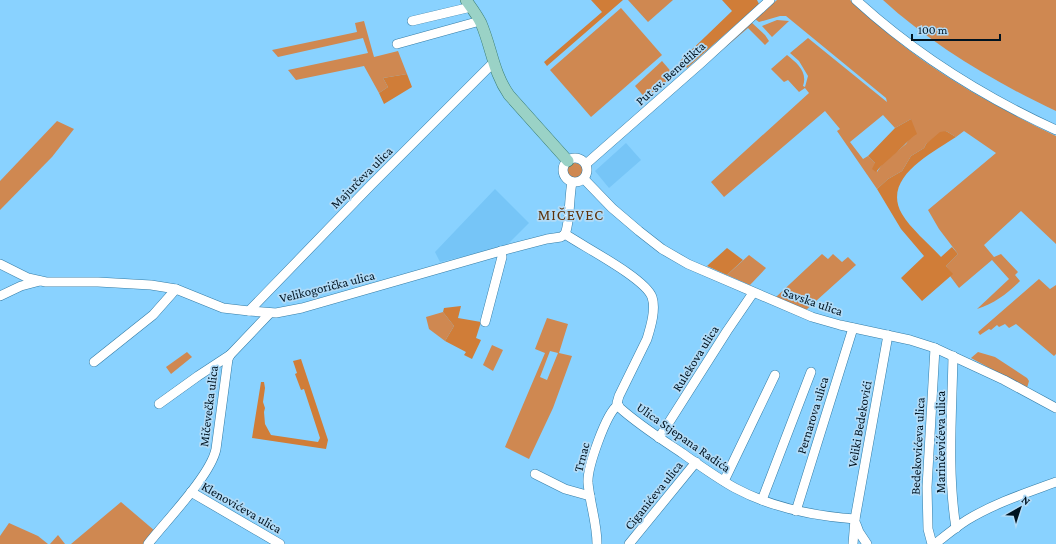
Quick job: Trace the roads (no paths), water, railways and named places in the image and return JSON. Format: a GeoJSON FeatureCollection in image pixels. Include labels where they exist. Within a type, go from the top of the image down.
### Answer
{"type":"FeatureCollection","features":[{"type":"Feature","properties":{"kind":"main road"},"geometry":{"type":"LineString","coordinates":[[468,4],[480,21],[501,84],[568,161]]}},
{"type":"Feature","properties":{"kind":"street","name":"Put sv. Benedikta"},"geometry":{"type":"LineString","coordinates":[[586,164],[770,0]]}},
{"type":"Feature","properties":{"kind":"street"},"geometry":{"type":"LineString","coordinates":[[856,0],[896,35],[930,59],[976,88],[1056,130]]}},
{"type":"Feature","properties":{"kind":"street"},"geometry":{"type":"LineString","coordinates":[[412,21],[468,4]]}},
{"type":"Feature","properties":{"kind":"street"},"geometry":{"type":"LineString","coordinates":[[397,44],[480,21]]}},
{"type":"Feature","properties":{"kind":"street","name":"Majurčeva ulica"},"geometry":{"type":"LineString","coordinates":[[249,312],[350,206],[494,62]]}},
{"type":"Feature","properties":{"kind":"street"},"geometry":{"type":"LineString","coordinates":[[578,158],[586,164],[588,173],[584,179],[578,182],[572,182],[564,175],[564,166],[572,159],[578,158]]}},
{"type":"Feature","properties":{"kind":"street","name":"Savska ulica"},"geometry":{"type":"LineString","coordinates":[[584,179],[625,220],[662,249],[688,264],[812,317],[935,348],[1035,396],[1056,408]]}},
{"type":"Feature","properties":{"kind":"street"},"geometry":{"type":"LineString","coordinates":[[565,234],[568,225],[572,182]]}},
{"type":"Feature","properties":{"kind":"street","name":"Velikogorička ulica"},"geometry":{"type":"LineString","coordinates":[[0,264],[22,275],[40,281],[53,283],[98,282],[143,284],[176,289],[223,308],[249,312],[270,313],[302,308],[501,251],[547,239],[561,237],[565,234]]}},
{"type":"Feature","properties":{"kind":"street","name":"Ulica Stjepana Radića"},"geometry":{"type":"LineString","coordinates":[[565,234],[640,282],[652,298],[653,313],[650,329],[618,400],[618,405],[623,411],[659,438],[724,481],[746,493],[762,500],[796,510],[818,515],[855,519]]}},
{"type":"Feature","properties":{"kind":"street"},"geometry":{"type":"LineString","coordinates":[[485,322],[502,257],[501,251]]}},
{"type":"Feature","properties":{"kind":"street"},"geometry":{"type":"LineString","coordinates":[[0,296],[11,290],[40,281]]}},
{"type":"Feature","properties":{"kind":"street"},"geometry":{"type":"LineString","coordinates":[[94,362],[153,315],[176,289]]}},
{"type":"Feature","properties":{"kind":"street","name":"Rulekova ulica"},"geometry":{"type":"LineString","coordinates":[[659,438],[753,293]]}},
{"type":"Feature","properties":{"kind":"street","name":"Mičevečka ulica"},"geometry":{"type":"LineString","coordinates":[[148,544],[191,492],[212,462],[215,456],[226,366],[230,355],[270,313]]}},
{"type":"Feature","properties":{"kind":"street","name":"Pernarova ulica"},"geometry":{"type":"LineString","coordinates":[[796,510],[853,328]]}},
{"type":"Feature","properties":{"kind":"street","name":"Veliki Bedekovići"},"geometry":{"type":"LineString","coordinates":[[853,544],[855,519],[888,335]]}},
{"type":"Feature","properties":{"kind":"street","name":"Bedekovićeva ulica"},"geometry":{"type":"LineString","coordinates":[[933,544],[928,529],[927,487],[935,348]]}},
{"type":"Feature","properties":{"kind":"street"},"geometry":{"type":"LineString","coordinates":[[159,404],[230,355]]}},
{"type":"Feature","properties":{"kind":"street","name":"Marinčevićeva ulica"},"geometry":{"type":"LineString","coordinates":[[954,356],[951,462],[956,528]]}},
{"type":"Feature","properties":{"kind":"street"},"geometry":{"type":"LineString","coordinates":[[762,500],[811,372]]}},
{"type":"Feature","properties":{"kind":"street"},"geometry":{"type":"LineString","coordinates":[[724,481],[775,375]]}},
{"type":"Feature","properties":{"kind":"street","name":"Trnac"},"geometry":{"type":"LineString","coordinates":[[597,544],[595,519],[590,496],[588,476],[592,459],[603,429],[611,412],[618,405]]}},
{"type":"Feature","properties":{"kind":"street","name":"Ciganićeva ulica"},"geometry":{"type":"LineString","coordinates":[[629,544],[696,462]]}},
{"type":"Feature","properties":{"kind":"street"},"geometry":{"type":"LineString","coordinates":[[535,474],[565,489],[590,496]]}},
{"type":"Feature","properties":{"kind":"street"},"geometry":{"type":"LineString","coordinates":[[933,544],[966,520],[1000,503],[1056,482]]}},
{"type":"Feature","properties":{"kind":"street","name":"Klenovićeva ulica"},"geometry":{"type":"LineString","coordinates":[[191,492],[280,544]]}},
{"type":"Feature","properties":{"kind":"street"},"geometry":{"type":"LineString","coordinates":[[855,519],[859,532],[867,544]]}},
{"type":"Feature","properties":{"kind":"district","name":"MIČEVEC"},"geometry":{"type":"Point","coordinates":[571,215]}}]}
